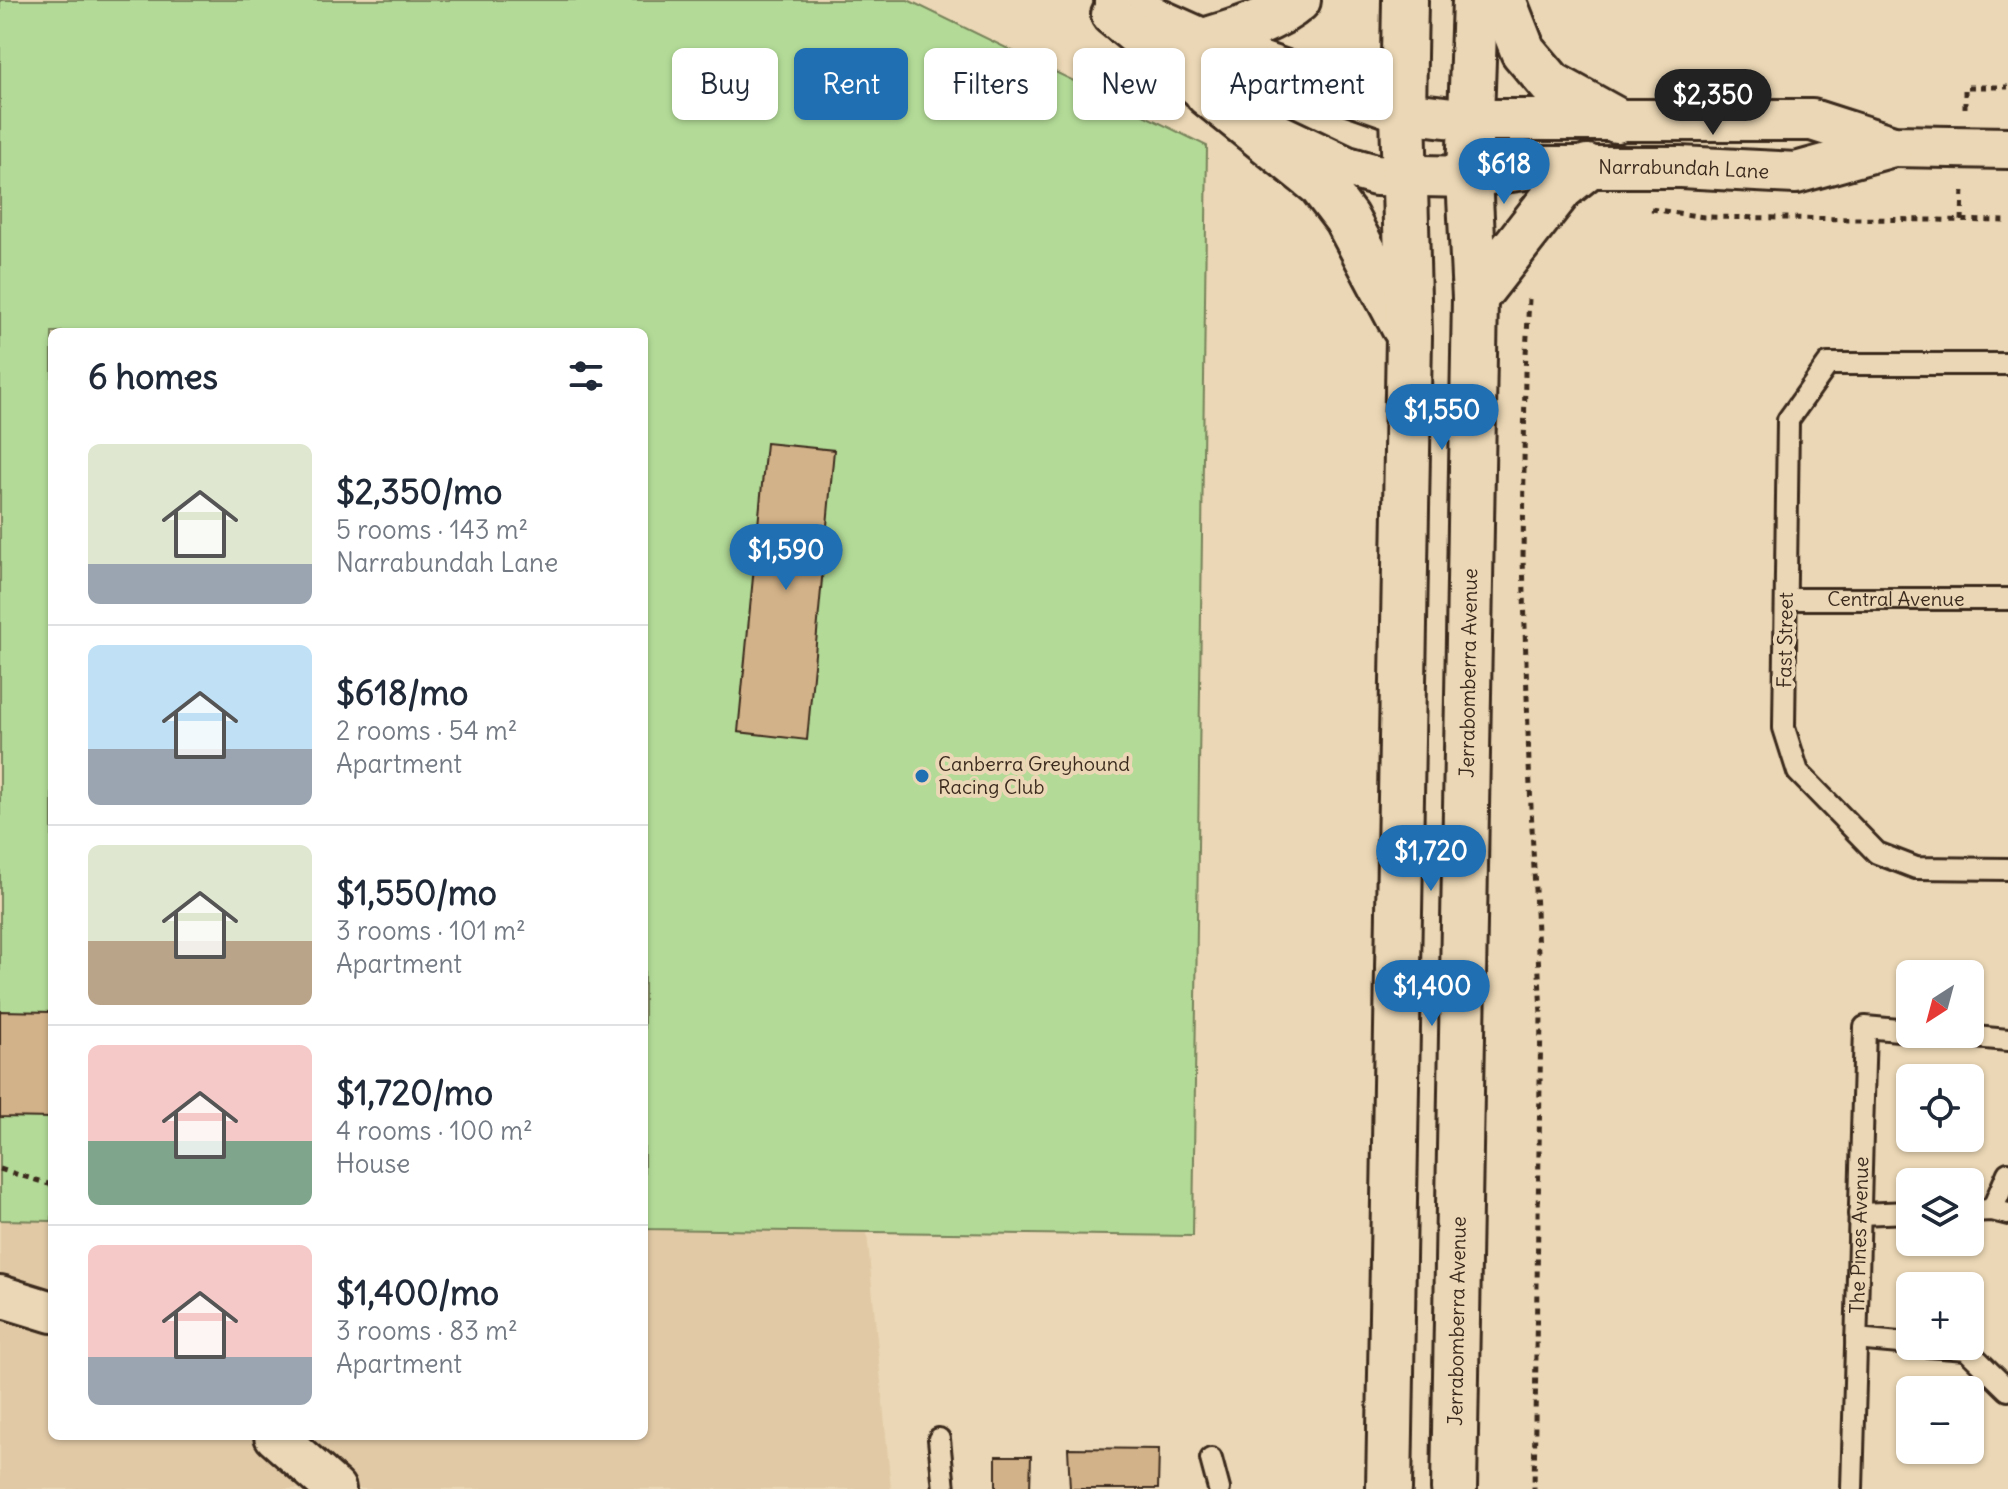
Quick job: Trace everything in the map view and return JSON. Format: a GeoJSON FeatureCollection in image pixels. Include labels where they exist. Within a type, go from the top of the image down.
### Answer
{"type":"FeatureCollection","features":[{"type":"Feature","properties":{"kind":"street","name":"Narrabundah Lane"},"geometry":{"type":"LineString","coordinates":[[1093,0],[1201,88]]}},
{"type":"Feature","properties":{"kind":"street","name":"Narrabundah Lane"},"geometry":{"type":"LineString","coordinates":[[1115,0],[1204,41],[1403,112],[1470,120],[1812,120],[1893,146]]}},
{"type":"Feature","properties":{"kind":"street"},"geometry":{"type":"LineString","coordinates":[[1204,41],[1263,20],[1298,0]]}},
{"type":"Feature","properties":{"kind":"street"},"geometry":{"type":"LineString","coordinates":[[1389,1489],[1409,336],[1403,112],[1405,0]]}},
{"type":"Feature","properties":{"kind":"street","name":"Jerrabomberra Avenue"},"geometry":{"type":"LineString","coordinates":[[1454,1489],[1475,298],[1469,177],[1475,0]]}},
{"type":"Feature","properties":{"kind":"street"},"geometry":{"type":"LineString","coordinates":[[1503,0],[1523,51],[1551,84],[1616,120]]}},
{"type":"Feature","properties":{"kind":"street"},"geometry":{"type":"LineString","coordinates":[[1241,120],[1320,184],[1346,218],[1409,336]]}},
{"type":"Feature","properties":{"kind":"street","name":"Narrabundah Lane"},"geometry":{"type":"LineString","coordinates":[[1253,120],[1347,167],[1376,175],[1469,177],[1538,167],[1680,167],[1796,173],[1893,146],[2008,148]]}},
{"type":"Feature","properties":{"kind":"street"},"geometry":{"type":"LineString","coordinates":[[1475,298],[1561,188],[1587,167]]}},
{"type":"Feature","properties":{"kind":"street"},"geometry":{"type":"LineString","coordinates":[[0,1296],[48,1311]]}},
{"type":"Feature","properties":{"kind":"street"},"geometry":{"type":"LineString","coordinates":[[280,1440],[335,1489]]}},
{"type":"Feature","properties":{"kind":"lane","name":"Fast Street"},"geometry":{"type":"LineString","coordinates":[[2008,364],[1828,364],[1788,420],[1784,728],[1798,772],[1877,853],[1916,868],[2008,869]]}},
{"type":"Feature","properties":{"kind":"lane","name":"Central Avenue"},"geometry":{"type":"LineString","coordinates":[[1786,599],[2008,599]]}},
{"type":"Feature","properties":{"kind":"lane","name":"The Pines Avenue"},"geometry":{"type":"LineString","coordinates":[[1852,1489],[1865,1027],[1896,1030]]}},
{"type":"Feature","properties":{"kind":"lane"},"geometry":{"type":"LineString","coordinates":[[1984,1038],[2008,1040]]}},
{"type":"Feature","properties":{"kind":"lane"},"geometry":{"type":"LineString","coordinates":[[2000,1212],[2008,1173]]}},
{"type":"Feature","properties":{"kind":"lane"},"geometry":{"type":"LineString","coordinates":[[1859,1214],[1896,1213]]}},
{"type":"Feature","properties":{"kind":"lane"},"geometry":{"type":"LineString","coordinates":[[1856,1339],[1896,1343]]}},
{"type":"Feature","properties":{"kind":"lane"},"geometry":{"type":"LineString","coordinates":[[1977,1360],[2008,1390]]}},
{"type":"Feature","properties":{"kind":"lane"},"geometry":{"type":"LineString","coordinates":[[939,1439],[944,1489]]}},
{"type":"Feature","properties":{"kind":"lane"},"geometry":{"type":"LineString","coordinates":[[1211,1459],[1219,1489]]}},
{"type":"Feature","properties":{"kind":"path"},"geometry":{"type":"LineString","coordinates":[[1647,208],[1704,217],[2008,221]]}},
{"type":"Feature","properties":{"kind":"path"},"geometry":{"type":"LineString","coordinates":[[1529,295],[1523,558],[1541,1015],[1534,1489]]}},
{"type":"Feature","properties":{"kind":"path"},"geometry":{"type":"LineString","coordinates":[[0,1169],[48,1184]]}},
{"type":"Feature","properties":{"kind":"shaded area"},"geometry":{"type":"Polygon","coordinates":[[[0,1220],[48,1221],[48,1440],[648,1440],[648,1229],[867,1233],[891,1489],[0,1489],[0,1220]]]}},
{"type":"Feature","properties":{"kind":"green space","name":"Canberra Greyhound Racing Club"},"geometry":{"type":"Polygon","coordinates":[[[0,0],[908,0],[1006,48],[924,48],[924,120],[1057,120],[1057,73],[1073,81],[1073,120],[1154,120],[1207,146],[1193,1236],[648,1229],[648,328],[48,328],[48,1221],[0,1220],[0,0]]]}},
{"type":"Feature","properties":{"kind":"building"},"geometry":{"type":"Polygon","coordinates":[[[766,443],[834,450],[807,740],[738,732],[766,443]]]}},
{"type":"Feature","properties":{"kind":"building"},"geometry":{"type":"Polygon","coordinates":[[[0,1011],[48,1012],[48,1118],[0,1117],[0,1011]]]}},
{"type":"Feature","properties":{"kind":"building"},"geometry":{"type":"Polygon","coordinates":[[[1068,1448],[1159,1449],[1158,1489],[1070,1489],[1068,1448]]]}},
{"type":"Feature","properties":{"kind":"building"},"geometry":{"type":"Polygon","coordinates":[[[996,1456],[1031,1456],[1030,1489],[996,1489],[996,1456]]]}},
{"type":"Feature","properties":{"kind":"place","name":"Canberra Greyhound Racing Club"},"geometry":{"type":"Point","coordinates":[922,776]}}]}
